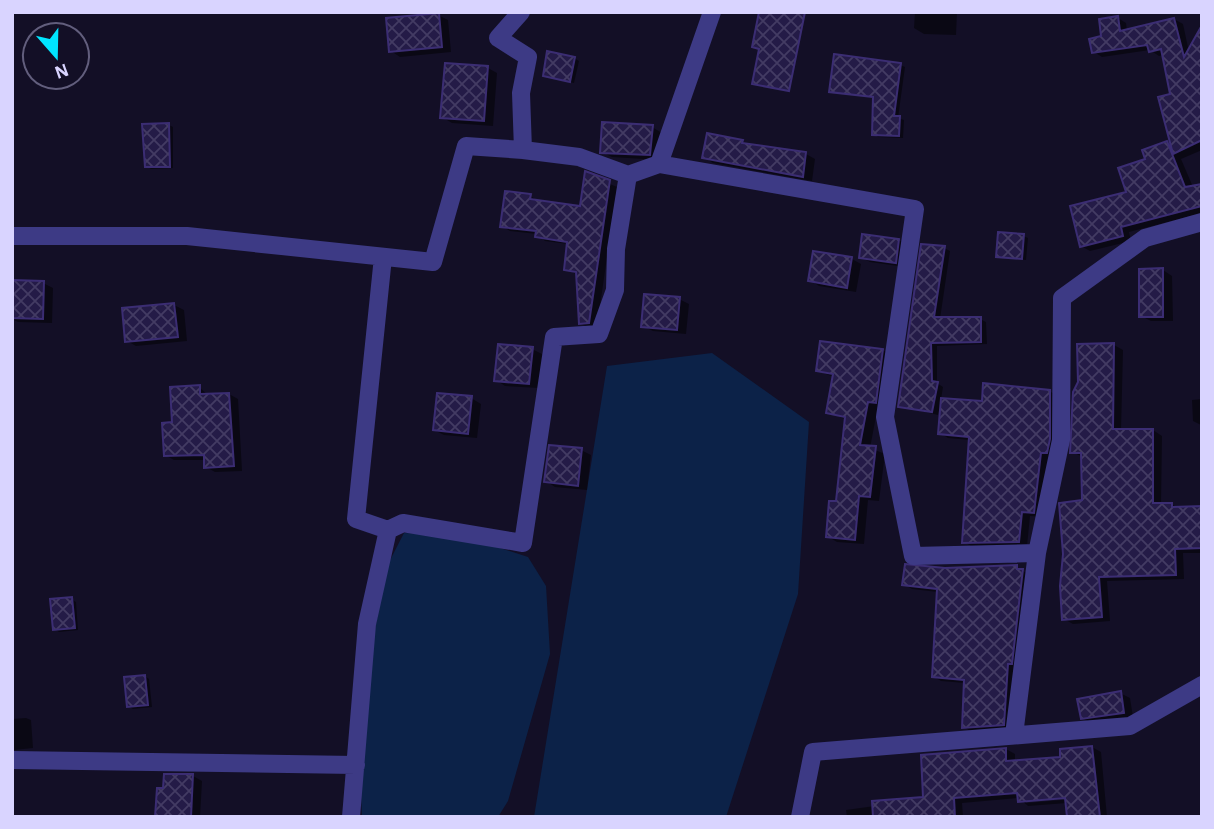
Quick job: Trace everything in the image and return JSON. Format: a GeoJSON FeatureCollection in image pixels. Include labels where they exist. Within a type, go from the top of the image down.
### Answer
{"type":"FeatureCollection","features":[{"type":"Feature","properties":{"kind":"street"},"geometry":{"type":"LineString","coordinates":[[521,12],[498,38],[528,57],[520,93],[523,150]]}},
{"type":"Feature","properties":{"kind":"street"},"geometry":{"type":"LineString","coordinates":[[659,164],[712,12]]}},
{"type":"Feature","properties":{"kind":"street"},"geometry":{"type":"LineString","coordinates":[[12,236],[187,236],[433,262],[466,146],[579,157],[628,176],[659,164],[915,209],[885,417],[914,556],[1037,553]]}},
{"type":"Feature","properties":{"kind":"street"},"geometry":{"type":"LineString","coordinates":[[383,257],[356,519],[388,530],[403,523],[523,543],[554,337],[599,334],[615,290],[616,248],[628,176]]}},
{"type":"Feature","properties":{"kind":"street"},"geometry":{"type":"LineString","coordinates":[[1014,735],[1037,553],[1061,440],[1062,299],[1145,238],[1202,222]]}},
{"type":"Feature","properties":{"kind":"street"},"geometry":{"type":"LineString","coordinates":[[351,817],[367,624],[388,530]]}},
{"type":"Feature","properties":{"kind":"street"},"geometry":{"type":"LineString","coordinates":[[800,817],[813,752],[1130,726],[1202,685]]}},
{"type":"Feature","properties":{"kind":"street"},"geometry":{"type":"LineString","coordinates":[[12,760],[356,765]]}},
{"type":"Feature","properties":{"kind":"water"},"geometry":{"type":"Polygon","coordinates":[[[712,353],[809,422],[798,594],[726,817],[534,817],[607,366],[712,353]]]}},
{"type":"Feature","properties":{"kind":"water"},"geometry":{"type":"Polygon","coordinates":[[[404,533],[457,534],[528,557],[546,586],[550,654],[508,801],[498,817],[362,817],[360,772],[374,635],[386,568],[404,533]]]}},
{"type":"Feature","properties":{"kind":"building"},"geometry":{"type":"Polygon","coordinates":[[[759,12],[805,12],[789,91],[752,84],[759,49],[752,47],[759,12]]]}},
{"type":"Feature","properties":{"kind":"building"},"geometry":{"type":"Polygon","coordinates":[[[439,13],[442,47],[389,52],[386,18],[439,13]]]}},
{"type":"Feature","properties":{"kind":"building"},"geometry":{"type":"Polygon","coordinates":[[[1118,16],[1120,31],[1174,18],[1184,57],[1202,25],[1202,140],[1173,154],[1158,97],[1170,94],[1161,49],[1149,52],[1147,45],[1092,53],[1089,39],[1101,36],[1099,19],[1118,16]]]}},
{"type":"Feature","properties":{"kind":"building"},"geometry":{"type":"Polygon","coordinates":[[[547,51],[575,57],[570,82],[543,76],[547,51]]]}},
{"type":"Feature","properties":{"kind":"building"},"geometry":{"type":"Polygon","coordinates":[[[834,54],[901,63],[894,116],[900,116],[899,136],[872,135],[873,97],[829,92],[834,54]]]}},
{"type":"Feature","properties":{"kind":"building"},"geometry":{"type":"Polygon","coordinates":[[[445,63],[488,66],[484,121],[440,118],[445,63]]]}},
{"type":"Feature","properties":{"kind":"building"},"geometry":{"type":"Polygon","coordinates":[[[602,122],[653,125],[650,155],[600,153],[602,122]]]}},
{"type":"Feature","properties":{"kind":"building"},"geometry":{"type":"Polygon","coordinates":[[[169,123],[170,167],[145,167],[142,124],[169,123]]]}},
{"type":"Feature","properties":{"kind":"building"},"geometry":{"type":"Polygon","coordinates":[[[707,133],[743,140],[742,143],[806,152],[803,177],[702,158],[707,133]]]}},
{"type":"Feature","properties":{"kind":"building"},"geometry":{"type":"Polygon","coordinates":[[[1167,141],[1185,187],[1202,184],[1202,206],[1121,227],[1123,236],[1080,247],[1070,206],[1126,192],[1118,168],[1145,159],[1142,150],[1167,141]]]}},
{"type":"Feature","properties":{"kind":"building"},"geometry":{"type":"Polygon","coordinates":[[[585,171],[610,180],[589,323],[579,324],[576,272],[564,270],[567,242],[535,237],[536,231],[500,227],[505,191],[531,194],[530,199],[580,206],[585,171]]]}},
{"type":"Feature","properties":{"kind":"building"},"geometry":{"type":"Polygon","coordinates":[[[998,232],[1024,234],[1022,259],[996,257],[998,232]]]}},
{"type":"Feature","properties":{"kind":"building"},"geometry":{"type":"Polygon","coordinates":[[[862,234],[899,239],[896,263],[859,258],[862,234]]]}},
{"type":"Feature","properties":{"kind":"building"},"geometry":{"type":"Polygon","coordinates":[[[921,244],[945,246],[934,317],[981,317],[981,342],[931,343],[932,381],[938,382],[932,412],[898,407],[921,244]]]}},
{"type":"Feature","properties":{"kind":"building"},"geometry":{"type":"Polygon","coordinates":[[[813,251],[852,257],[847,288],[808,281],[813,251]]]}},
{"type":"Feature","properties":{"kind":"building"},"geometry":{"type":"Polygon","coordinates":[[[1163,268],[1163,317],[1139,317],[1139,269],[1163,268]]]}},
{"type":"Feature","properties":{"kind":"building"},"geometry":{"type":"Polygon","coordinates":[[[12,280],[44,281],[43,319],[12,318],[12,280]]]}},
{"type":"Feature","properties":{"kind":"building"},"geometry":{"type":"Polygon","coordinates":[[[644,294],[680,297],[677,330],[641,327],[644,294]]]}},
{"type":"Feature","properties":{"kind":"building"},"geometry":{"type":"Polygon","coordinates":[[[174,303],[178,337],[125,342],[122,308],[174,303]]]}},
{"type":"Feature","properties":{"kind":"building"},"geometry":{"type":"Polygon","coordinates":[[[820,341],[883,349],[876,403],[868,402],[860,445],[876,446],[870,497],[859,496],[855,540],[826,537],[829,501],[836,501],[845,417],[826,413],[833,374],[816,371],[820,341]]]}},
{"type":"Feature","properties":{"kind":"building"},"geometry":{"type":"Polygon","coordinates":[[[1114,343],[1113,429],[1153,429],[1153,503],[1172,503],[1172,507],[1202,506],[1202,548],[1175,549],[1176,575],[1099,577],[1102,617],[1062,620],[1060,586],[1063,554],[1059,503],[1082,500],[1081,453],[1070,453],[1073,392],[1078,382],[1077,344],[1114,343]]]}},
{"type":"Feature","properties":{"kind":"building"},"geometry":{"type":"Polygon","coordinates":[[[498,344],[533,347],[529,384],[494,381],[498,344]]]}},
{"type":"Feature","properties":{"kind":"building"},"geometry":{"type":"Polygon","coordinates":[[[983,383],[1050,390],[1050,439],[1047,453],[1041,453],[1034,513],[1022,512],[1019,542],[962,543],[969,437],[938,434],[941,398],[982,401],[983,383]]]}},
{"type":"Feature","properties":{"kind":"building"},"geometry":{"type":"Polygon","coordinates":[[[200,385],[200,394],[229,393],[234,466],[204,468],[204,455],[164,456],[162,423],[172,422],[170,387],[200,385]]]}},
{"type":"Feature","properties":{"kind":"building"},"geometry":{"type":"Polygon","coordinates":[[[437,393],[472,396],[468,434],[433,430],[437,393]]]}},
{"type":"Feature","properties":{"kind":"building"},"geometry":{"type":"Polygon","coordinates":[[[549,445],[582,448],[578,486],[544,482],[549,445]]]}},
{"type":"Feature","properties":{"kind":"building"},"geometry":{"type":"Polygon","coordinates":[[[905,564],[945,568],[1017,565],[1017,569],[1023,569],[1012,664],[1008,664],[1004,725],[962,728],[964,680],[932,677],[937,589],[902,585],[905,564]]]}},
{"type":"Feature","properties":{"kind":"building"},"geometry":{"type":"Polygon","coordinates":[[[72,597],[75,628],[53,630],[50,599],[72,597]]]}},
{"type":"Feature","properties":{"kind":"building"},"geometry":{"type":"Polygon","coordinates":[[[145,675],[148,705],[127,707],[124,677],[145,675]]]}},
{"type":"Feature","properties":{"kind":"building"},"geometry":{"type":"Polygon","coordinates":[[[1121,691],[1124,713],[1081,719],[1077,699],[1121,691]]]}},
{"type":"Feature","properties":{"kind":"building"},"geometry":{"type":"Polygon","coordinates":[[[1092,746],[1100,817],[1067,817],[1065,798],[1018,802],[1017,793],[954,798],[955,817],[873,817],[872,801],[923,797],[921,755],[1006,748],[1006,761],[1060,757],[1060,749],[1092,746]]]}},
{"type":"Feature","properties":{"kind":"building"},"geometry":{"type":"Polygon","coordinates":[[[164,774],[193,774],[191,817],[155,817],[157,788],[163,788],[164,774]]]}}]}
